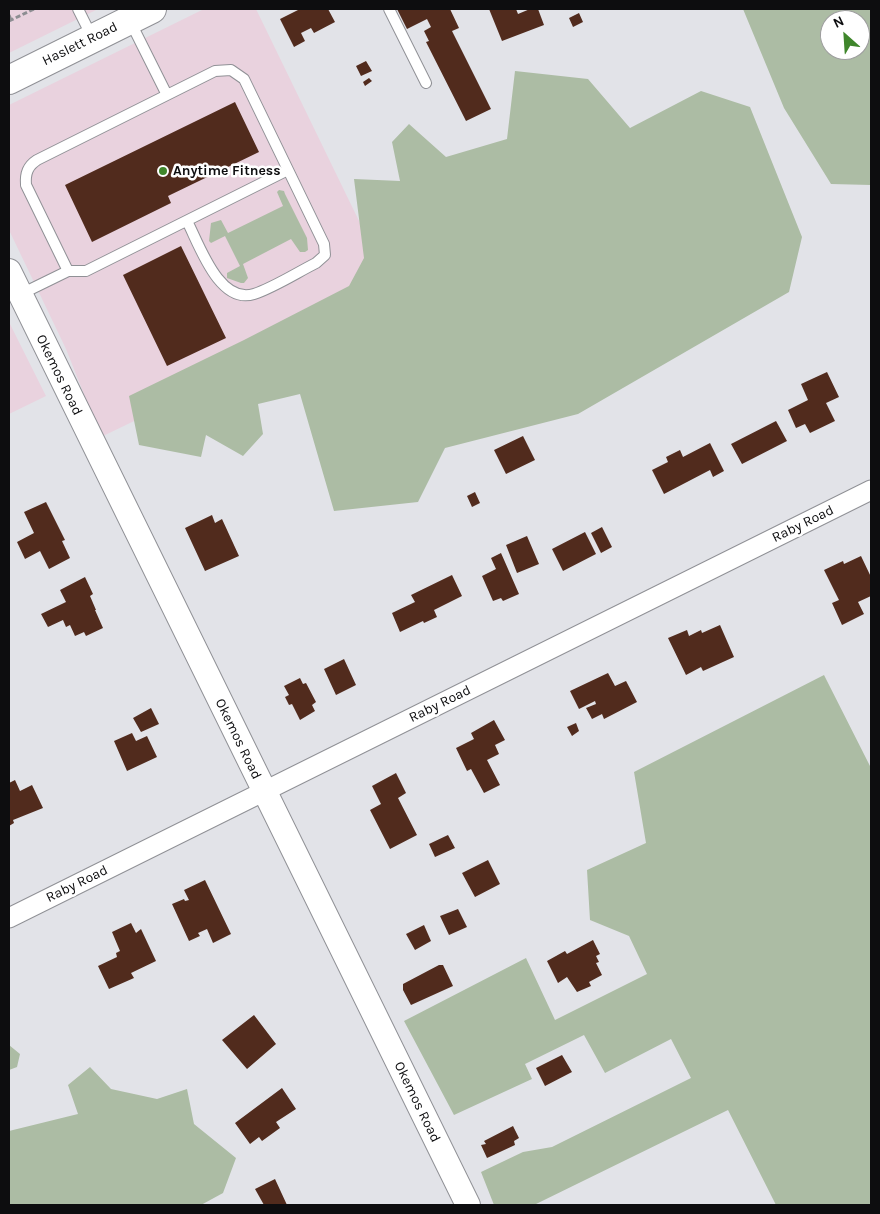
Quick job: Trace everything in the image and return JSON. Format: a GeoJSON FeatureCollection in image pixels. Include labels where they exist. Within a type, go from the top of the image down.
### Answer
{"type":"FeatureCollection","features":[{"type":"Feature","properties":{"kind":"main road","name":"Haslett Road"},"geometry":{"type":"LineString","coordinates":[[9,80],[141,14]]}},
{"type":"Feature","properties":{"kind":"street","name":"Okemos Road"},"geometry":{"type":"LineString","coordinates":[[9,271],[468,1205]]}},
{"type":"Feature","properties":{"kind":"street","name":"Raby Road"},"geometry":{"type":"LineString","coordinates":[[9,918],[871,490]]}},
{"type":"Feature","properties":{"kind":"lane"},"geometry":{"type":"LineString","coordinates":[[78,9],[92,38]]}},
{"type":"Feature","properties":{"kind":"lane"},"geometry":{"type":"LineString","coordinates":[[389,9],[426,83]]}},
{"type":"Feature","properties":{"kind":"lane"},"geometry":{"type":"LineString","coordinates":[[141,14],[167,95]]}},
{"type":"Feature","properties":{"kind":"lane"},"geometry":{"type":"LineString","coordinates":[[68,271],[26,185],[25,178],[29,167],[38,160],[215,71],[226,69],[244,79],[324,244],[325,255],[316,263],[253,294],[238,294],[218,282],[187,221]]}},
{"type":"Feature","properties":{"kind":"lane"},"geometry":{"type":"LineString","coordinates":[[20,295],[68,271],[86,271],[288,170]]}},
{"type":"Feature","properties":{"kind":"path"},"geometry":{"type":"LineString","coordinates":[[9,15],[10,21],[34,9]]}},
{"type":"Feature","properties":{"kind":"shaded area"},"geometry":{"type":"Polygon","coordinates":[[[9,9],[98,9],[9,53],[9,9]]]}},
{"type":"Feature","properties":{"kind":"shaded area"},"geometry":{"type":"Polygon","coordinates":[[[204,9],[256,9],[395,295],[101,437],[66,349],[9,230],[9,105],[204,9]]]}},
{"type":"Feature","properties":{"kind":"shaded area"},"geometry":{"type":"Polygon","coordinates":[[[9,322],[46,396],[9,414],[9,322]]]}},
{"type":"Feature","properties":{"kind":"green space"},"geometry":{"type":"Polygon","coordinates":[[[743,9],[871,9],[871,185],[831,184],[784,108],[743,9]]]}},
{"type":"Feature","properties":{"kind":"green space"},"geometry":{"type":"Polygon","coordinates":[[[515,71],[588,79],[630,128],[701,91],[750,107],[802,237],[789,292],[578,414],[445,448],[418,502],[334,511],[300,394],[258,404],[263,434],[243,456],[206,435],[201,457],[139,445],[129,396],[349,286],[364,258],[354,179],[400,181],[392,142],[409,124],[446,157],[507,139],[515,71]]]}},
{"type":"Feature","properties":{"kind":"green space"},"geometry":{"type":"Polygon","coordinates":[[[279,190],[284,191],[307,238],[308,250],[300,252],[291,239],[243,264],[248,278],[244,283],[227,278],[227,273],[240,266],[225,236],[211,243],[209,241],[211,223],[221,220],[228,233],[283,206],[277,192],[279,190]]]}},
{"type":"Feature","properties":{"kind":"green space"},"geometry":{"type":"Polygon","coordinates":[[[824,675],[871,768],[871,1205],[776,1205],[728,1110],[534,1205],[494,1205],[481,1172],[523,1152],[552,1147],[691,1078],[671,1039],[605,1073],[584,1035],[525,1064],[532,1079],[454,1115],[404,1021],[526,958],[555,1020],[647,974],[629,936],[590,920],[587,870],[646,843],[634,772],[824,675]]]}},
{"type":"Feature","properties":{"kind":"green space"},"geometry":{"type":"Polygon","coordinates":[[[9,1045],[20,1054],[17,1067],[9,1070],[9,1045]]]}},
{"type":"Feature","properties":{"kind":"green space"},"geometry":{"type":"Polygon","coordinates":[[[90,1067],[111,1089],[157,1099],[187,1089],[194,1124],[236,1158],[223,1193],[201,1205],[9,1205],[9,1131],[78,1114],[68,1085],[90,1067]]]}},
{"type":"Feature","properties":{"kind":"building"},"geometry":{"type":"Polygon","coordinates":[[[300,9],[328,9],[335,22],[314,33],[311,28],[301,33],[305,41],[294,47],[280,19],[300,9]]]}},
{"type":"Feature","properties":{"kind":"building"},"geometry":{"type":"Polygon","coordinates":[[[397,9],[450,9],[459,28],[452,31],[491,109],[466,121],[426,42],[429,41],[424,31],[431,27],[427,19],[407,29],[397,9]]]}},
{"type":"Feature","properties":{"kind":"building"},"geometry":{"type":"Polygon","coordinates":[[[489,9],[516,9],[518,14],[530,9],[538,9],[544,25],[502,41],[489,9]]]}},
{"type":"Feature","properties":{"kind":"building"},"geometry":{"type":"Polygon","coordinates":[[[579,13],[583,22],[573,27],[569,18],[579,13]]]}},
{"type":"Feature","properties":{"kind":"building"},"geometry":{"type":"Polygon","coordinates":[[[366,61],[372,71],[361,76],[356,66],[366,61]]]}},
{"type":"Feature","properties":{"kind":"building"},"geometry":{"type":"Polygon","coordinates":[[[369,78],[372,81],[365,86],[363,82],[369,78]]]}},
{"type":"Feature","properties":{"kind":"building"},"geometry":{"type":"Polygon","coordinates":[[[235,102],[259,152],[168,196],[171,203],[92,242],[65,185],[235,102]]]}},
{"type":"Feature","properties":{"kind":"building"},"geometry":{"type":"Polygon","coordinates":[[[181,246],[226,338],[167,366],[123,275],[181,246]]]}},
{"type":"Feature","properties":{"kind":"building"},"geometry":{"type":"Polygon","coordinates":[[[827,372],[839,397],[826,403],[835,421],[810,433],[805,424],[796,428],[788,410],[808,400],[801,384],[827,372]]]}},
{"type":"Feature","properties":{"kind":"building"},"geometry":{"type":"Polygon","coordinates":[[[776,421],[787,441],[742,464],[731,444],[776,421]]]}},
{"type":"Feature","properties":{"kind":"building"},"geometry":{"type":"Polygon","coordinates":[[[523,436],[535,460],[506,474],[494,450],[523,436]]]}},
{"type":"Feature","properties":{"kind":"building"},"geometry":{"type":"Polygon","coordinates":[[[710,443],[724,471],[713,477],[710,470],[664,494],[652,470],[668,462],[666,457],[680,450],[683,457],[710,443]]]}},
{"type":"Feature","properties":{"kind":"building"},"geometry":{"type":"Polygon","coordinates":[[[475,492],[480,503],[472,507],[467,496],[475,492]]]}},
{"type":"Feature","properties":{"kind":"building"},"geometry":{"type":"Polygon","coordinates":[[[46,502],[65,540],[62,541],[70,558],[49,569],[40,551],[25,559],[17,542],[34,533],[24,512],[46,502]]]}},
{"type":"Feature","properties":{"kind":"building"},"geometry":{"type":"Polygon","coordinates":[[[212,515],[215,523],[222,519],[239,556],[205,571],[185,528],[212,515]]]}},
{"type":"Feature","properties":{"kind":"building"},"geometry":{"type":"Polygon","coordinates":[[[602,527],[612,547],[601,553],[591,533],[602,527]]]}},
{"type":"Feature","properties":{"kind":"building"},"geometry":{"type":"Polygon","coordinates":[[[585,532],[596,554],[563,571],[552,549],[585,532]]]}},
{"type":"Feature","properties":{"kind":"building"},"geometry":{"type":"Polygon","coordinates":[[[527,536],[539,564],[517,573],[506,545],[527,536]]]}},
{"type":"Feature","properties":{"kind":"building"},"geometry":{"type":"Polygon","coordinates":[[[501,553],[519,594],[503,601],[501,598],[493,601],[482,576],[496,569],[491,558],[501,553]]]}},
{"type":"Feature","properties":{"kind":"building"},"geometry":{"type":"Polygon","coordinates":[[[861,556],[871,577],[871,596],[858,602],[864,614],[842,625],[832,603],[839,600],[824,570],[843,561],[844,564],[861,556]]]}},
{"type":"Feature","properties":{"kind":"building"},"geometry":{"type":"Polygon","coordinates":[[[452,575],[462,596],[434,610],[437,617],[424,623],[423,621],[400,632],[392,613],[415,602],[411,595],[452,575]]]}},
{"type":"Feature","properties":{"kind":"building"},"geometry":{"type":"Polygon","coordinates":[[[85,577],[93,594],[90,596],[103,628],[86,636],[84,632],[75,636],[70,625],[66,627],[63,620],[48,627],[41,614],[66,602],[60,590],[85,577]]]}},
{"type":"Feature","properties":{"kind":"building"},"geometry":{"type":"Polygon","coordinates":[[[720,625],[734,657],[703,671],[701,667],[686,675],[668,638],[687,630],[689,636],[701,630],[702,633],[720,625]]]}},
{"type":"Feature","properties":{"kind":"building"},"geometry":{"type":"Polygon","coordinates":[[[344,659],[356,685],[336,695],[324,669],[344,659]]]}},
{"type":"Feature","properties":{"kind":"building"},"geometry":{"type":"Polygon","coordinates":[[[608,673],[615,686],[626,681],[637,702],[604,719],[602,714],[592,719],[586,708],[596,704],[595,701],[579,709],[570,691],[608,673]]]}},
{"type":"Feature","properties":{"kind":"building"},"geometry":{"type":"Polygon","coordinates":[[[300,678],[303,684],[306,683],[316,702],[312,705],[315,711],[300,720],[292,704],[289,705],[285,697],[289,695],[284,686],[300,678]]]}},
{"type":"Feature","properties":{"kind":"building"},"geometry":{"type":"Polygon","coordinates":[[[151,708],[159,724],[141,732],[133,718],[151,708]]]}},
{"type":"Feature","properties":{"kind":"building"},"geometry":{"type":"Polygon","coordinates":[[[494,720],[505,740],[495,745],[499,754],[487,760],[500,785],[484,793],[471,769],[467,771],[456,748],[474,739],[471,733],[494,720]]]}},
{"type":"Feature","properties":{"kind":"building"},"geometry":{"type":"Polygon","coordinates":[[[576,723],[579,731],[572,736],[567,727],[576,723]]]}},
{"type":"Feature","properties":{"kind":"building"},"geometry":{"type":"Polygon","coordinates":[[[132,733],[136,741],[147,736],[157,757],[127,771],[114,741],[132,733]]]}},
{"type":"Feature","properties":{"kind":"building"},"geometry":{"type":"Polygon","coordinates":[[[396,773],[406,793],[398,798],[417,835],[390,849],[370,810],[381,804],[372,786],[396,773]]]}},
{"type":"Feature","properties":{"kind":"building"},"geometry":{"type":"Polygon","coordinates":[[[15,780],[20,791],[32,785],[43,808],[13,820],[14,823],[9,826],[9,783],[15,780]]]}},
{"type":"Feature","properties":{"kind":"building"},"geometry":{"type":"Polygon","coordinates":[[[448,835],[455,848],[435,857],[429,844],[448,835]]]}},
{"type":"Feature","properties":{"kind":"building"},"geometry":{"type":"Polygon","coordinates":[[[488,860],[500,884],[475,897],[462,873],[488,860]]]}},
{"type":"Feature","properties":{"kind":"building"},"geometry":{"type":"Polygon","coordinates":[[[205,880],[231,934],[213,943],[207,929],[198,933],[200,936],[189,941],[172,904],[184,899],[185,901],[189,900],[184,890],[205,880]]]}},
{"type":"Feature","properties":{"kind":"building"},"geometry":{"type":"Polygon","coordinates":[[[458,909],[467,927],[449,935],[440,916],[458,909]]]}},
{"type":"Feature","properties":{"kind":"building"},"geometry":{"type":"Polygon","coordinates":[[[131,923],[136,933],[141,929],[156,961],[131,973],[134,978],[109,989],[98,966],[117,957],[116,953],[120,951],[112,932],[131,923]]]}},
{"type":"Feature","properties":{"kind":"building"},"geometry":{"type":"Polygon","coordinates":[[[424,925],[431,941],[415,950],[406,934],[424,925]]]}},
{"type":"Feature","properties":{"kind":"building"},"geometry":{"type":"Polygon","coordinates":[[[593,940],[600,954],[596,956],[599,962],[596,963],[602,975],[589,982],[591,986],[577,992],[567,977],[558,983],[547,961],[565,951],[567,954],[593,940]]]}},
{"type":"Feature","properties":{"kind":"building"},"geometry":{"type":"Polygon","coordinates":[[[439,965],[443,965],[453,986],[411,1005],[403,990],[403,984],[439,965]]]}},
{"type":"Feature","properties":{"kind":"building"},"geometry":{"type":"Polygon","coordinates":[[[254,1015],[276,1044],[247,1069],[222,1040],[254,1015]]]}},
{"type":"Feature","properties":{"kind":"building"},"geometry":{"type":"Polygon","coordinates":[[[562,1055],[572,1072],[545,1086],[536,1068],[562,1055]]]}},
{"type":"Feature","properties":{"kind":"building"},"geometry":{"type":"Polygon","coordinates":[[[282,1088],[296,1109],[276,1122],[280,1128],[262,1141],[259,1137],[250,1144],[235,1123],[282,1088]]]}},
{"type":"Feature","properties":{"kind":"building"},"geometry":{"type":"Polygon","coordinates":[[[513,1126],[519,1138],[514,1141],[515,1145],[487,1158],[481,1145],[486,1144],[484,1141],[513,1126]]]}},
{"type":"Feature","properties":{"kind":"building"},"geometry":{"type":"Polygon","coordinates":[[[275,1179],[287,1205],[264,1205],[255,1189],[275,1179]]]}},
{"type":"Feature","properties":{"kind":"place","name":"Anytime Fitness"},"geometry":{"type":"Point","coordinates":[163,171]}}]}
